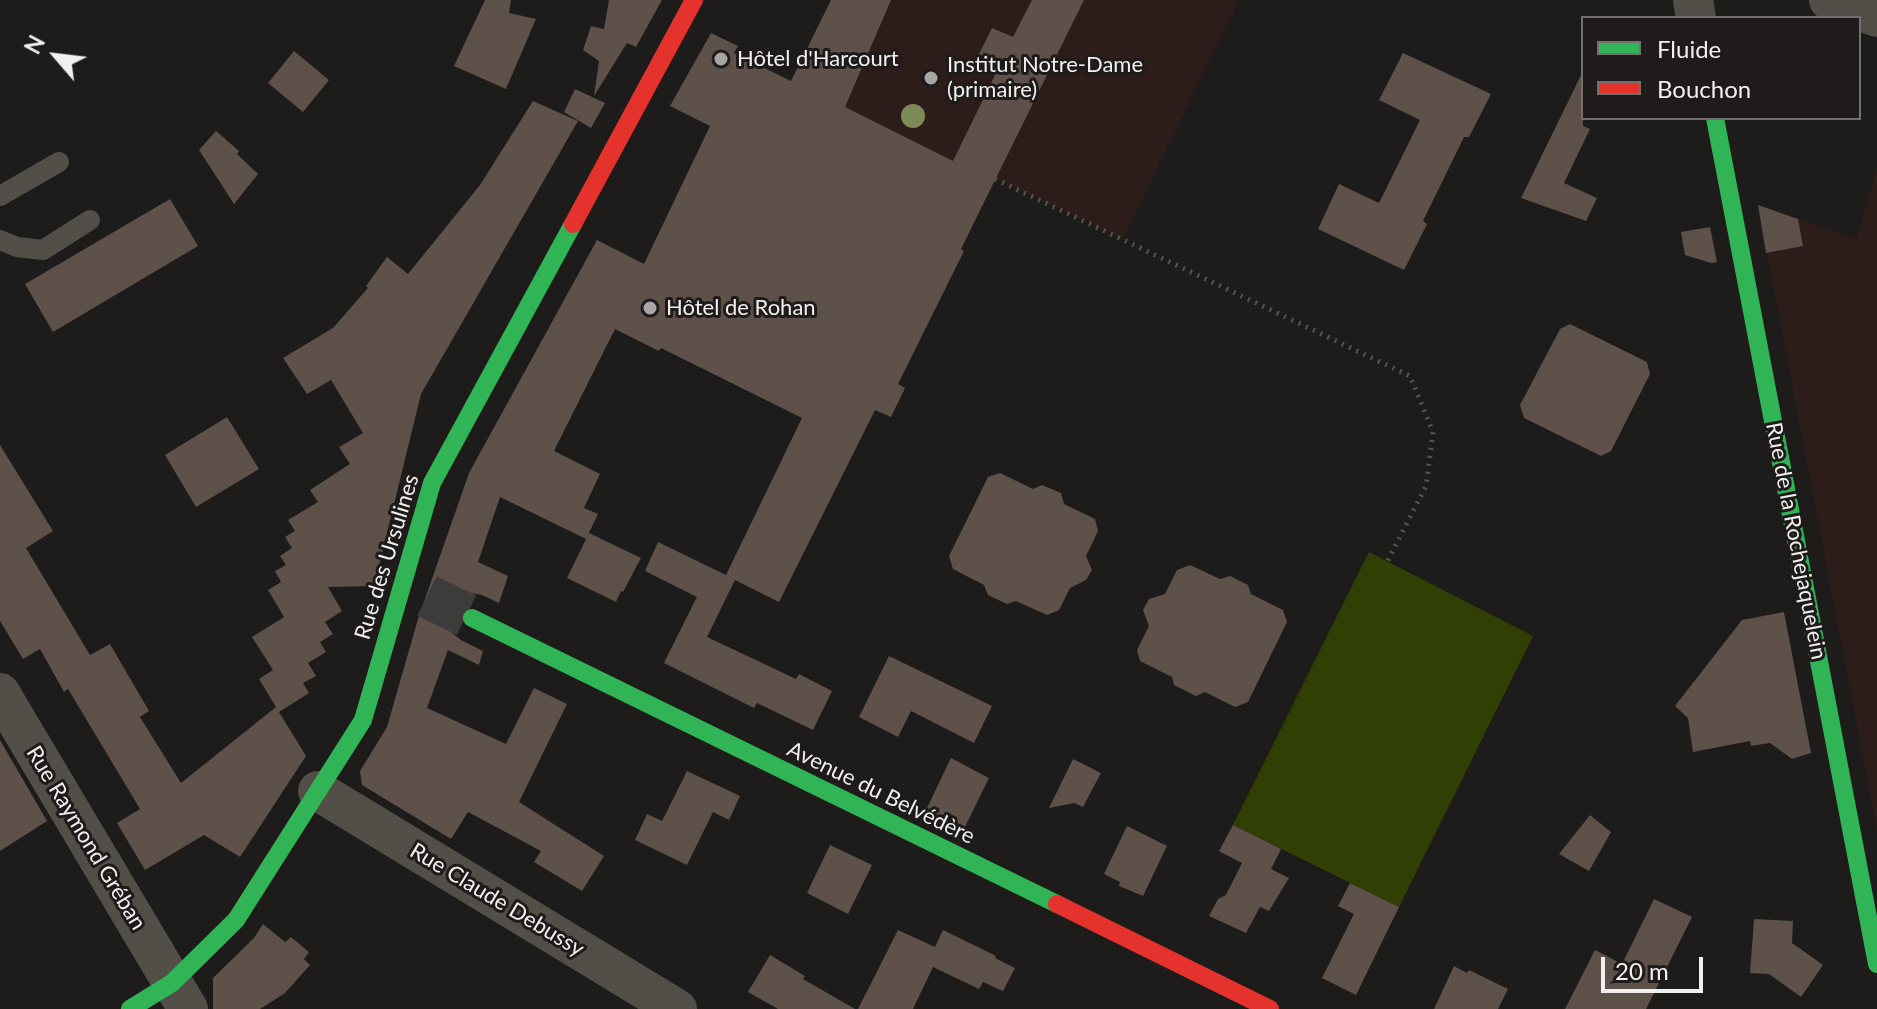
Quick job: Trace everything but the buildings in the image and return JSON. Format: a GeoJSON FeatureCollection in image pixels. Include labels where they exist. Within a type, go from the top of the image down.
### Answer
{"type":"FeatureCollection","features":[{"type":"Feature","properties":{"kind":"street","name":"Rue des Ursulines"},"geometry":{"type":"LineString","coordinates":[[130,1009],[180,996],[236,920],[363,720],[409,587],[432,483],[694,0]]}},
{"type":"Feature","properties":{"kind":"street"},"geometry":{"type":"LineString","coordinates":[[1829,0],[1877,17]]}},
{"type":"Feature","properties":{"kind":"street","name":"Rue de la Rochejaquelein"},"geometry":{"type":"LineString","coordinates":[[1715,120],[1877,964]]}},
{"type":"Feature","properties":{"kind":"street","name":"Avenue du Belvédère"},"geometry":{"type":"LineString","coordinates":[[472,618],[1270,1009]]}},
{"type":"Feature","properties":{"kind":"street","name":"Rue Raymond Gréban"},"geometry":{"type":"LineString","coordinates":[[0,693],[180,996]]}},
{"type":"Feature","properties":{"kind":"street","name":"Rue Claude Debussy"},"geometry":{"type":"LineString","coordinates":[[318,791],[677,1009]]}},
{"type":"Feature","properties":{"kind":"lane"},"geometry":{"type":"LineString","coordinates":[[0,196],[59,162]]}},
{"type":"Feature","properties":{"kind":"lane"},"geometry":{"type":"LineString","coordinates":[[0,240],[17,247],[43,250],[90,220]]}},
{"type":"Feature","properties":{"kind":"path"},"geometry":{"type":"LineString","coordinates":[[995,179],[1410,376],[1433,432],[1426,486],[1387,562]]}},
{"type":"Feature","properties":{"kind":"shaded area"},"geometry":{"type":"Polygon","coordinates":[[[879,0],[1239,0],[1123,239],[996,179],[793,126],[879,0]]]}},
{"type":"Feature","properties":{"kind":"shaded area"},"geometry":{"type":"Polygon","coordinates":[[[1877,169],[1877,831],[1767,253],[1803,246],[1798,219],[1856,239],[1877,169]]]}},
{"type":"Feature","properties":{"kind":"green space"},"geometry":{"type":"Polygon","coordinates":[[[1369,552],[1533,636],[1399,907],[1233,825],[1369,552]]]}},
{"type":"Feature","properties":{"kind":"tunnel"},"geometry":{"type":"LineString","coordinates":[[427,596],[472,618]]}},
{"type":"Feature","properties":{"kind":"traffic: fast"},"geometry":{"type":"LineString","coordinates":[[1715,120],[1877,964]]}},
{"type":"Feature","properties":{"kind":"traffic: fast"},"geometry":{"type":"LineString","coordinates":[[130,1009],[172,983],[236,920],[363,720],[432,483],[573,224]]}},
{"type":"Feature","properties":{"kind":"traffic: fast"},"geometry":{"type":"LineString","coordinates":[[472,618],[1057,904]]}},
{"type":"Feature","properties":{"kind":"traffic: jam"},"geometry":{"type":"LineString","coordinates":[[573,224],[694,0]]}},
{"type":"Feature","properties":{"kind":"traffic: jam"},"geometry":{"type":"LineString","coordinates":[[1057,904],[1270,1009]]}},
{"type":"Feature","properties":{"kind":"place","name":"Hôtel d'Harcourt"},"geometry":{"type":"Point","coordinates":[721,59]}},
{"type":"Feature","properties":{"kind":"place","name":"Institut Notre-Dame (primaire)"},"geometry":{"type":"Point","coordinates":[931,78]}},
{"type":"Feature","properties":{"kind":"place","name":"Hôtel de Rohan"},"geometry":{"type":"Point","coordinates":[650,308]}}]}
